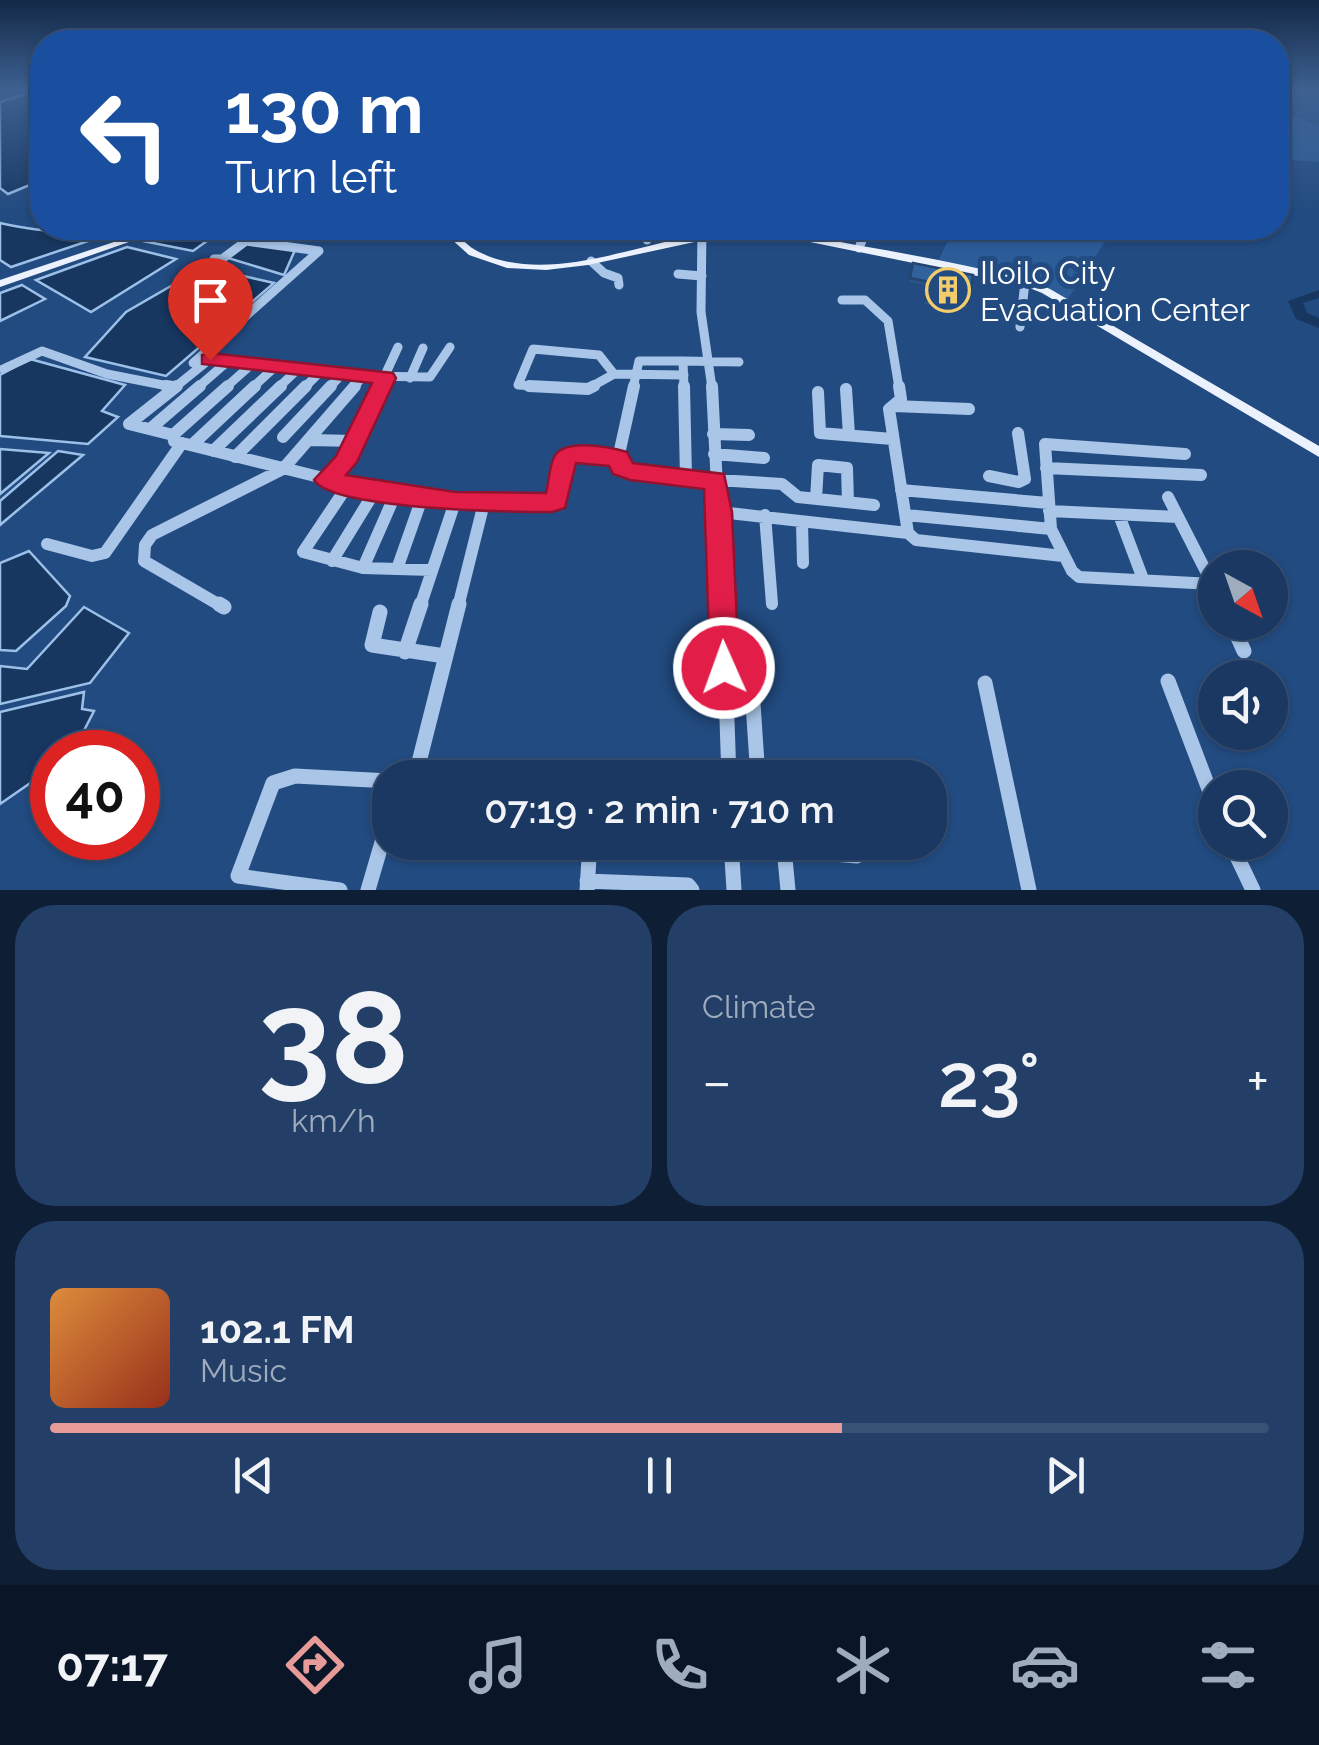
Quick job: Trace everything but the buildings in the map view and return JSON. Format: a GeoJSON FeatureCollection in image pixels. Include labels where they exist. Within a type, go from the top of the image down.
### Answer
{"type":"FeatureCollection","features":[{"type":"Feature","properties":{"kind":"main road"},"geometry":{"type":"LineString","coordinates":[[0,281],[120,240]]}},
{"type":"Feature","properties":{"kind":"main road"},"geometry":{"type":"LineString","coordinates":[[455,240],[496,262],[554,266],[591,262],[672,240]]}},
{"type":"Feature","properties":{"kind":"main road"},"geometry":{"type":"LineString","coordinates":[[804,240],[1025,282],[1319,452]]}},
{"type":"Feature","properties":{"kind":"street"},"geometry":{"type":"LineString","coordinates":[[702,240],[701,312],[710,362],[720,512],[728,760]]}},
{"type":"Feature","properties":{"kind":"street"},"geometry":{"type":"LineString","coordinates":[[859,248],[862,240]]}},
{"type":"Feature","properties":{"kind":"street"},"geometry":{"type":"LineString","coordinates":[[214,259],[222,259],[246,241],[319,251],[129,424],[213,451],[326,480],[396,495],[455,502],[552,503],[557,501],[568,456],[618,458]]}},
{"type":"Feature","properties":{"kind":"street"},"geometry":{"type":"LineString","coordinates":[[591,262],[618,278],[620,286]]}},
{"type":"Feature","properties":{"kind":"street"},"geometry":{"type":"LineString","coordinates":[[678,274],[702,276]]}},
{"type":"Feature","properties":{"kind":"street"},"geometry":{"type":"LineString","coordinates":[[1020,327],[1025,282]]}},
{"type":"Feature","properties":{"kind":"street"},"geometry":{"type":"LineString","coordinates":[[842,300],[865,300],[888,321],[901,399],[890,406]]}},
{"type":"Feature","properties":{"kind":"street"},"geometry":{"type":"LineString","coordinates":[[3,369],[42,351],[108,374],[170,387],[205,361],[410,378],[433,376],[450,347]]}},
{"type":"Feature","properties":{"kind":"street"},"geometry":{"type":"LineString","coordinates":[[326,480],[345,462],[398,348]]}},
{"type":"Feature","properties":{"kind":"street"},"geometry":{"type":"LineString","coordinates":[[410,378],[423,348]]}},
{"type":"Feature","properties":{"kind":"street"},"geometry":{"type":"LineString","coordinates":[[614,374],[599,355],[533,349],[518,386],[588,389],[614,374],[684,376]]}},
{"type":"Feature","properties":{"kind":"street"},"geometry":{"type":"LineString","coordinates":[[739,362],[638,361],[618,458],[622,468],[715,481],[782,484],[798,497],[874,505]]}},
{"type":"Feature","properties":{"kind":"street"},"geometry":{"type":"LineString","coordinates":[[684,361],[686,478]]}},
{"type":"Feature","properties":{"kind":"street"},"geometry":{"type":"LineString","coordinates":[[150,429],[227,362]]}},
{"type":"Feature","properties":{"kind":"street"},"geometry":{"type":"LineString","coordinates":[[47,544],[92,556],[106,553],[182,441],[252,364]]}},
{"type":"Feature","properties":{"kind":"street"},"geometry":{"type":"LineString","coordinates":[[182,441],[275,366]]}},
{"type":"Feature","properties":{"kind":"street"},"geometry":{"type":"LineString","coordinates":[[213,451],[298,369]]}},
{"type":"Feature","properties":{"kind":"street"},"geometry":{"type":"LineString","coordinates":[[235,456],[321,371]]}},
{"type":"Feature","properties":{"kind":"street"},"geometry":{"type":"LineString","coordinates":[[283,436],[344,374]]}},
{"type":"Feature","properties":{"kind":"street"},"geometry":{"type":"LineString","coordinates":[[224,606],[144,562],[145,545],[152,535],[283,469],[363,376]]}},
{"type":"Feature","properties":{"kind":"street"},"geometry":{"type":"LineString","coordinates":[[846,389],[849,436]]}},
{"type":"Feature","properties":{"kind":"street"},"geometry":{"type":"LineString","coordinates":[[818,392],[820,433],[892,439]]}},
{"type":"Feature","properties":{"kind":"street"},"geometry":{"type":"LineString","coordinates":[[890,406],[969,409]]}},
{"type":"Feature","properties":{"kind":"street"},"geometry":{"type":"LineString","coordinates":[[890,406],[908,532],[916,540],[1064,556]]}},
{"type":"Feature","properties":{"kind":"street"},"geometry":{"type":"LineString","coordinates":[[988,476],[1024,479],[1018,432]]}},
{"type":"Feature","properties":{"kind":"street"},"geometry":{"type":"LineString","coordinates":[[713,434],[750,435]]}},
{"type":"Feature","properties":{"kind":"street"},"geometry":{"type":"LineString","coordinates":[[310,440],[355,441]]}},
{"type":"Feature","properties":{"kind":"street"},"geometry":{"type":"LineString","coordinates":[[1185,454],[1045,444],[1051,529],[1079,577],[1198,584]]}},
{"type":"Feature","properties":{"kind":"street"},"geometry":{"type":"LineString","coordinates":[[714,454],[764,458]]}},
{"type":"Feature","properties":{"kind":"street"},"geometry":{"type":"LineString","coordinates":[[816,499],[818,465],[847,468],[848,502]]}},
{"type":"Feature","properties":{"kind":"street"},"geometry":{"type":"LineString","coordinates":[[1046,468],[1201,475]]}},
{"type":"Feature","properties":{"kind":"street"},"geometry":{"type":"LineString","coordinates":[[348,485],[303,550],[363,568],[432,570]]}},
{"type":"Feature","properties":{"kind":"street"},"geometry":{"type":"LineString","coordinates":[[901,490],[1118,515],[1178,517]]}},
{"type":"Feature","properties":{"kind":"street"},"geometry":{"type":"LineString","coordinates":[[332,561],[375,491]]}},
{"type":"Feature","properties":{"kind":"street"},"geometry":{"type":"LineString","coordinates":[[363,568],[396,495]]}},
{"type":"Feature","properties":{"kind":"street"},"geometry":{"type":"LineString","coordinates":[[1168,497],[1198,555]]}},
{"type":"Feature","properties":{"kind":"street"},"geometry":{"type":"LineString","coordinates":[[398,569],[422,498]]}},
{"type":"Feature","properties":{"kind":"street"},"geometry":{"type":"LineString","coordinates":[[405,652],[455,502]]}},
{"type":"Feature","properties":{"kind":"street"},"geometry":{"type":"LineString","coordinates":[[419,760],[484,503]]}},
{"type":"Feature","properties":{"kind":"street"},"geometry":{"type":"LineString","coordinates":[[720,512],[908,532]]}},
{"type":"Feature","properties":{"kind":"street"},"geometry":{"type":"LineString","coordinates":[[765,515],[772,604]]}},
{"type":"Feature","properties":{"kind":"street"},"geometry":{"type":"LineString","coordinates":[[906,515],[1051,529]]}},
{"type":"Feature","properties":{"kind":"street"},"geometry":{"type":"LineString","coordinates":[[1118,515],[1143,579]]}},
{"type":"Feature","properties":{"kind":"street"},"geometry":{"type":"LineString","coordinates":[[802,523],[803,563]]}},
{"type":"Feature","properties":{"kind":"street"},"geometry":{"type":"LineString","coordinates":[[380,612],[372,645],[445,656]]}},
{"type":"Feature","properties":{"kind":"street"},"geometry":{"type":"LineString","coordinates":[[1239,640],[1244,651]]}},
{"type":"Feature","properties":{"kind":"street"},"geometry":{"type":"LineString","coordinates":[[749,644],[757,760]]}},
{"type":"Feature","properties":{"kind":"street"},"geometry":{"type":"LineString","coordinates":[[1168,681],[1202,770]]}},
{"type":"Feature","properties":{"kind":"street"},"geometry":{"type":"LineString","coordinates":[[985,682],[1028,890]]}},
{"type":"Feature","properties":{"kind":"street"},"geometry":{"type":"LineString","coordinates":[[340,890],[264,886],[240,878],[238,872],[274,780],[295,776],[372,779]]}},
{"type":"Feature","properties":{"kind":"street"},"geometry":{"type":"LineString","coordinates":[[368,890],[377,860]]}},
{"type":"Feature","properties":{"kind":"street"},"geometry":{"type":"LineString","coordinates":[[589,860],[587,885],[688,885],[692,890]]}},
{"type":"Feature","properties":{"kind":"street"},"geometry":{"type":"LineString","coordinates":[[733,860],[734,890]]}},
{"type":"Feature","properties":{"kind":"street"},"geometry":{"type":"LineString","coordinates":[[785,860],[788,890]]}},
{"type":"Feature","properties":{"kind":"street"},"geometry":{"type":"LineString","coordinates":[[1239,860],[1253,890]]}},
{"type":"Feature","properties":{"kind":"shaded area"},"geometry":{"type":"Polygon","coordinates":[[[0,133],[30,133],[30,185],[8,194],[0,188],[0,133]]]}},
{"type":"Feature","properties":{"kind":"shaded area"},"geometry":{"type":"Polygon","coordinates":[[[1290,133],[1319,133],[1319,162],[1290,160],[1290,133]]]}},
{"type":"Feature","properties":{"kind":"shaded area"},"geometry":{"type":"Polygon","coordinates":[[[0,223],[30,229],[30,240],[91,240],[11,267],[0,260],[0,223]]]}},
{"type":"Feature","properties":{"kind":"shaded area"},"geometry":{"type":"Polygon","coordinates":[[[146,240],[208,240],[193,251],[143,241],[146,240]]]}},
{"type":"Feature","properties":{"kind":"shaded area"},"geometry":{"type":"Polygon","coordinates":[[[948,240],[1109,240],[1066,302],[1046,291],[937,263],[948,240]]]}},
{"type":"Feature","properties":{"kind":"shaded area"},"geometry":{"type":"Polygon","coordinates":[[[246,243],[295,250],[284,275],[228,258],[246,243]]]}},
{"type":"Feature","properties":{"kind":"shaded area"},"geometry":{"type":"Polygon","coordinates":[[[127,247],[176,259],[91,312],[36,280],[127,247]]]}},
{"type":"Feature","properties":{"kind":"shaded area"},"geometry":{"type":"Polygon","coordinates":[[[195,265],[274,283],[166,376],[85,357],[126,312],[183,279],[195,265]]]}},
{"type":"Feature","properties":{"kind":"shaded area"},"geometry":{"type":"Polygon","coordinates":[[[22,285],[45,299],[0,321],[0,293],[22,285]]]}},
{"type":"Feature","properties":{"kind":"shaded area"},"geometry":{"type":"Polygon","coordinates":[[[30,359],[125,385],[102,411],[118,417],[88,444],[0,436],[0,375],[30,359]]]}},
{"type":"Feature","properties":{"kind":"shaded area"},"geometry":{"type":"Polygon","coordinates":[[[0,449],[49,453],[0,494],[0,449]]]}},
{"type":"Feature","properties":{"kind":"shaded area"},"geometry":{"type":"Polygon","coordinates":[[[58,451],[83,455],[0,525],[0,501],[58,451]]]}},
{"type":"Feature","properties":{"kind":"shaded area"},"geometry":{"type":"Polygon","coordinates":[[[29,551],[70,596],[66,606],[16,651],[0,650],[0,563],[29,551]]]}},
{"type":"Feature","properties":{"kind":"shaded area"},"geometry":{"type":"Polygon","coordinates":[[[84,607],[129,633],[90,683],[0,704],[0,666],[27,669],[84,607]]]}},
{"type":"Feature","properties":{"kind":"shaded area"},"geometry":{"type":"Polygon","coordinates":[[[84,692],[82,709],[94,711],[84,730],[30,730],[30,783],[0,804],[0,712],[84,692]]]}},
{"type":"Feature","properties":{"kind":"waterway"},"geometry":{"type":"LineString","coordinates":[[1319,294],[1295,301],[1301,316],[1319,323]]}},
{"type":"Feature","properties":{"kind":"place","name":"Iloilo City Evacuation Center"},"geometry":{"type":"Point","coordinates":[948,290]}},
{"type":"Feature","properties":{"kind":"route"},"geometry":{"type":"LineString","coordinates":[[210,360],[386,378],[345,462],[326,480],[455,502],[552,503],[557,501],[565,459],[572,454],[618,458],[622,468],[630,471],[715,481],[720,512],[724,668]]}}]}
